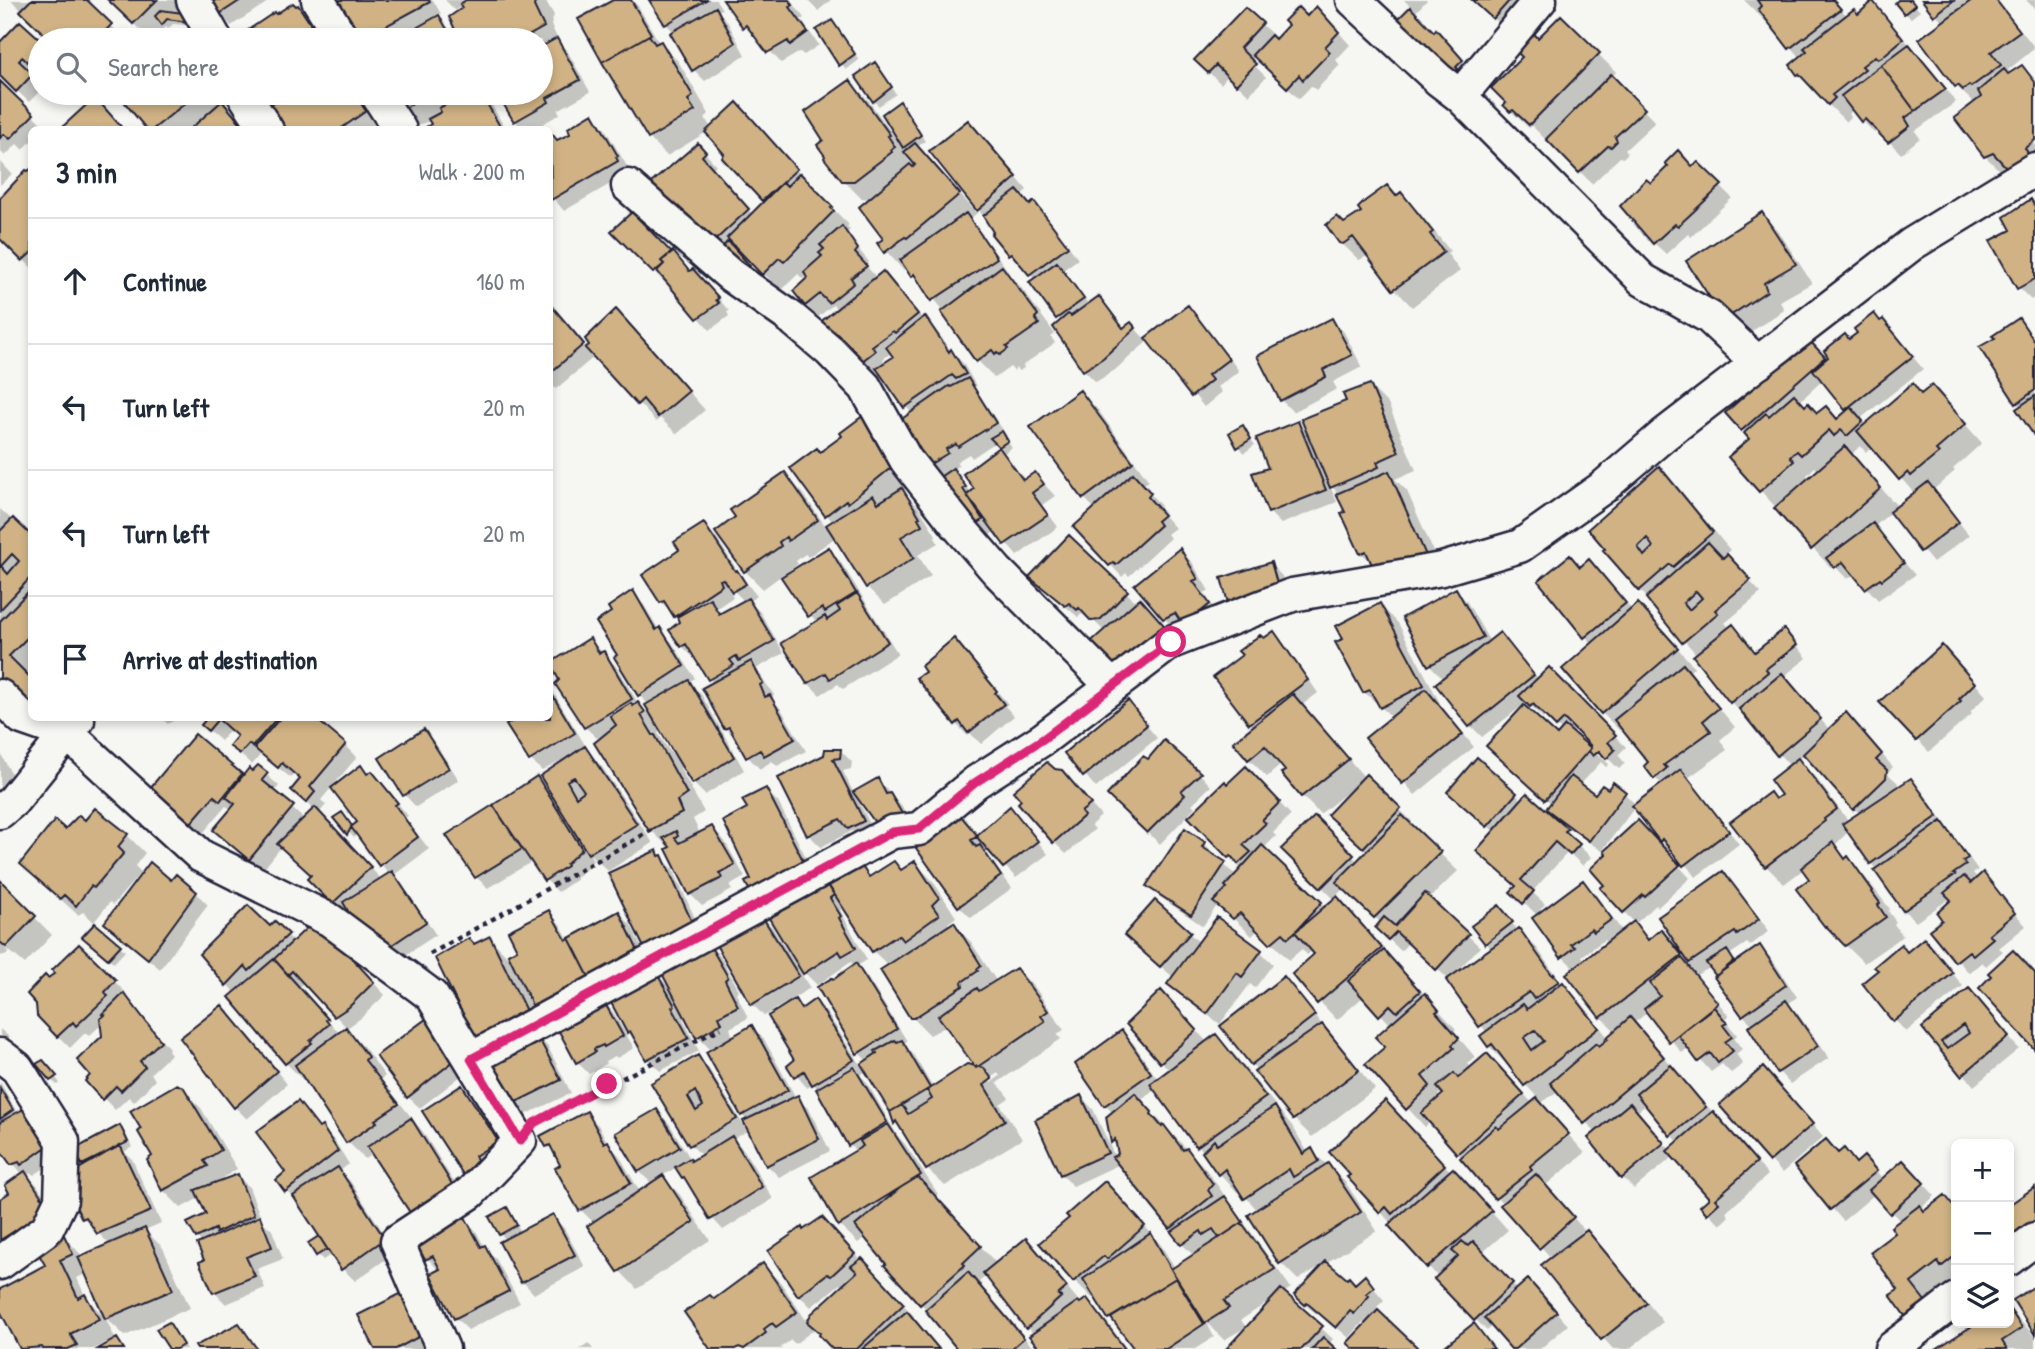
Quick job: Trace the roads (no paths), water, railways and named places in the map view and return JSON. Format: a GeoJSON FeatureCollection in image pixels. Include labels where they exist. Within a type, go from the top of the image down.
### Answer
{"type":"FeatureCollection","features":[{"type":"Feature","properties":{"kind":"street"},"geometry":{"type":"LineString","coordinates":[[193,0],[209,28]]}},
{"type":"Feature","properties":{"kind":"street"},"geometry":{"type":"LineString","coordinates":[[318,0],[336,28]]}},
{"type":"Feature","properties":{"kind":"street"},"geometry":{"type":"LineString","coordinates":[[1353,0],[1438,80],[1460,96],[1643,280],[1709,317],[1758,363]]}},
{"type":"Feature","properties":{"kind":"street"},"geometry":{"type":"LineString","coordinates":[[1460,96],[1539,0]]}},
{"type":"Feature","properties":{"kind":"street"},"geometry":{"type":"LineString","coordinates":[[251,105],[264,126]]}},
{"type":"Feature","properties":{"kind":"street"},"geometry":{"type":"LineString","coordinates":[[384,105],[397,126]]}},
{"type":"Feature","properties":{"kind":"street"},"geometry":{"type":"LineString","coordinates":[[471,1059],[892,832],[919,829],[976,782],[1043,739],[1171,642],[1292,595],[1442,569],[1520,547],[1602,488],[1664,435],[1912,244],[2035,169]]}},
{"type":"Feature","properties":{"kind":"street"},"geometry":{"type":"LineString","coordinates":[[628,186],[730,275],[790,317],[830,351],[865,387],[906,460],[958,526],[1006,580],[1112,686]]}},
{"type":"Feature","properties":{"kind":"street"},"geometry":{"type":"LineString","coordinates":[[0,696],[22,718],[28,719]]}},
{"type":"Feature","properties":{"kind":"street"},"geometry":{"type":"LineString","coordinates":[[42,721],[74,726],[201,856],[330,920],[432,996],[520,1141],[470,1193],[397,1241],[443,1349]]}},
{"type":"Feature","properties":{"kind":"street"},"geometry":{"type":"LineString","coordinates":[[0,812],[13,801],[74,726]]}},
{"type":"Feature","properties":{"kind":"street"},"geometry":{"type":"LineString","coordinates":[[0,1055],[17,1068],[63,1141],[61,1200],[47,1229],[0,1263]]}},
{"type":"Feature","properties":{"kind":"street"},"geometry":{"type":"LineString","coordinates":[[2014,1255],[2035,1239]]}},
{"type":"Feature","properties":{"kind":"street"},"geometry":{"type":"LineString","coordinates":[[1891,1349],[1951,1303]]}}]}
